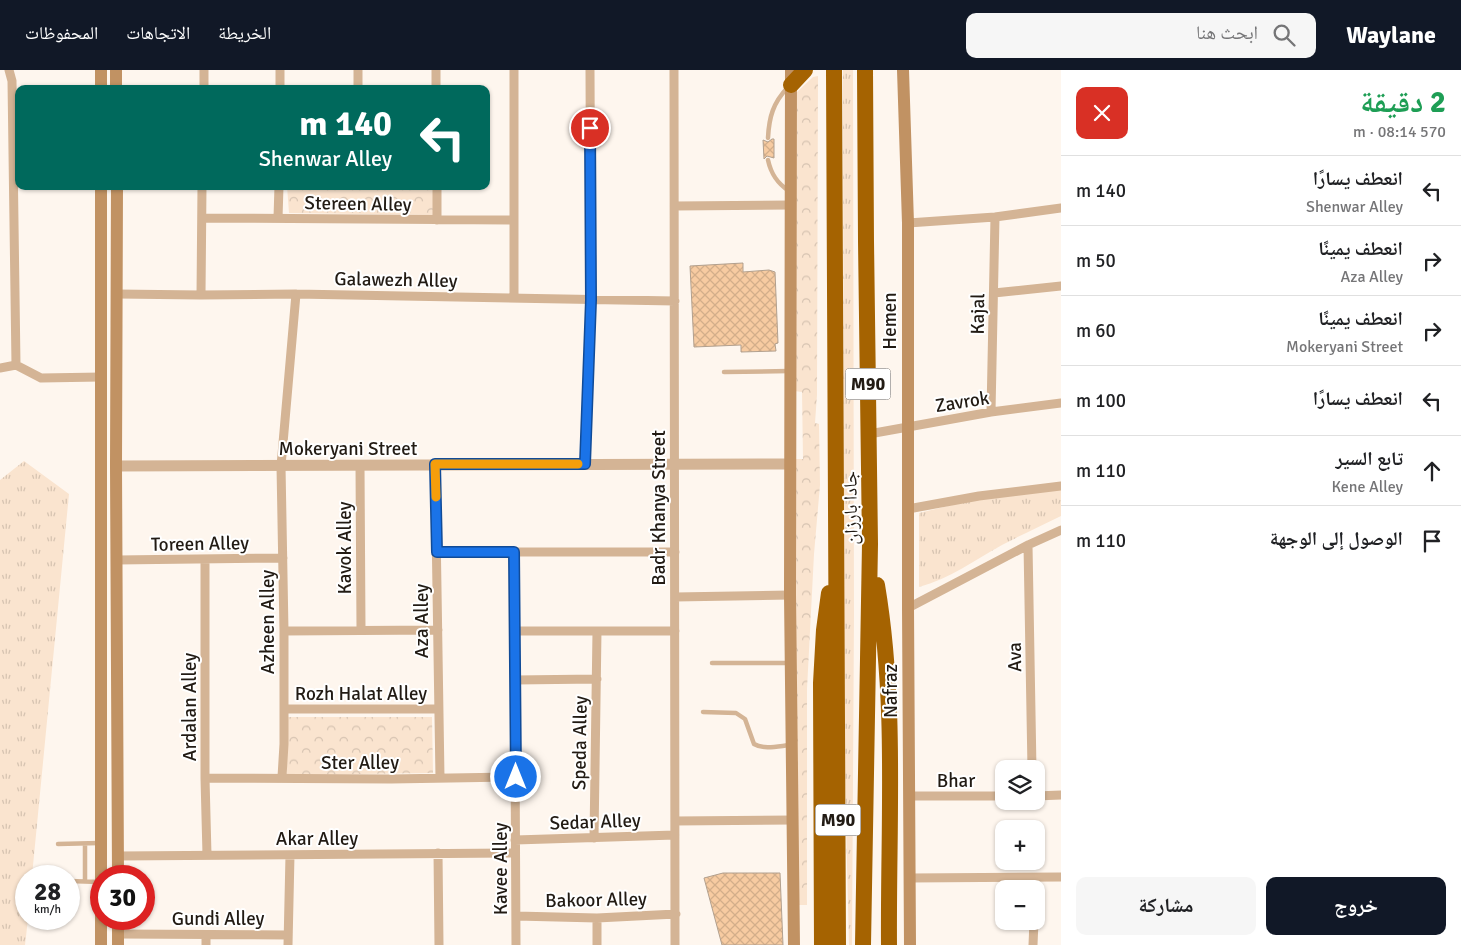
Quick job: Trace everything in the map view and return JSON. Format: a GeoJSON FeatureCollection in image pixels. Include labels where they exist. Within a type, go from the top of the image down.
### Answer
{"type":"FeatureCollection","features":[{"type":"Feature","properties":{"kind":"highway"},"geometry":{"type":"LineString","coordinates":[[791,77],[806,70]]}},
{"type":"Feature","properties":{"kind":"highway","name":"جادا بارزان"},"geometry":{"type":"LineString","coordinates":[[834,70],[838,945]]}},
{"type":"Feature","properties":{"kind":"highway","name":"جادا بارزان"},"geometry":{"type":"LineString","coordinates":[[863,945],[870,544],[865,70]]}},
{"type":"Feature","properties":{"kind":"highway"},"geometry":{"type":"LineString","coordinates":[[822,945],[821,674],[824,630],[837,542]]}},
{"type":"Feature","properties":{"kind":"highway"},"geometry":{"type":"LineString","coordinates":[[870,544],[880,603],[887,677],[890,750],[889,945]]}},
{"type":"Feature","properties":{"kind":"main road"},"geometry":{"type":"LineString","coordinates":[[101,70],[101,85]]}},
{"type":"Feature","properties":{"kind":"main road"},"geometry":{"type":"LineString","coordinates":[[116,70],[116,85]]}},
{"type":"Feature","properties":{"kind":"main road","name":"Hemen"},"geometry":{"type":"LineString","coordinates":[[903,70],[908,223],[908,510]]}},
{"type":"Feature","properties":{"kind":"main road"},"geometry":{"type":"LineString","coordinates":[[791,77],[790,595],[794,945]]}},
{"type":"Feature","properties":{"kind":"main road"},"geometry":{"type":"LineString","coordinates":[[101,190],[101,865]]}},
{"type":"Feature","properties":{"kind":"main road"},"geometry":{"type":"LineString","coordinates":[[117,190],[118,865]]}},
{"type":"Feature","properties":{"kind":"main road","name":"Nafraz"},"geometry":{"type":"LineString","coordinates":[[908,510],[910,945]]}},
{"type":"Feature","properties":{"kind":"main road"},"geometry":{"type":"LineString","coordinates":[[101,930],[101,945]]}},
{"type":"Feature","properties":{"kind":"street"},"geometry":{"type":"LineString","coordinates":[[9,70],[15,91]]}},
{"type":"Feature","properties":{"kind":"street"},"geometry":{"type":"LineString","coordinates":[[204,70],[204,85]]}},
{"type":"Feature","properties":{"kind":"street"},"geometry":{"type":"LineString","coordinates":[[280,70],[280,85]]}},
{"type":"Feature","properties":{"kind":"street"},"geometry":{"type":"LineString","coordinates":[[358,70],[358,85]]}},
{"type":"Feature","properties":{"kind":"street"},"geometry":{"type":"LineString","coordinates":[[436,70],[436,85]]}},
{"type":"Feature","properties":{"kind":"street"},"geometry":{"type":"LineString","coordinates":[[514,70],[514,297]]}},
{"type":"Feature","properties":{"kind":"street"},"geometry":{"type":"LineString","coordinates":[[585,464],[591,300],[590,70]]}},
{"type":"Feature","properties":{"kind":"street","name":"Badr Khanya Street"},"geometry":{"type":"LineString","coordinates":[[674,70],[675,945]]}},
{"type":"Feature","properties":{"kind":"street"},"geometry":{"type":"LineString","coordinates":[[16,190],[16,365]]}},
{"type":"Feature","properties":{"kind":"street"},"geometry":{"type":"LineString","coordinates":[[200,295],[202,190]]}},
{"type":"Feature","properties":{"kind":"street"},"geometry":{"type":"LineString","coordinates":[[278,218],[279,190]]}},
{"type":"Feature","properties":{"kind":"street"},"geometry":{"type":"LineString","coordinates":[[437,190],[437,220]]}},
{"type":"Feature","properties":{"kind":"street"},"geometry":{"type":"LineString","coordinates":[[675,206],[790,198]]}},
{"type":"Feature","properties":{"kind":"street"},"geometry":{"type":"LineString","coordinates":[[908,223],[995,217],[1061,208]]}},
{"type":"Feature","properties":{"kind":"street","name":"Kajal"},"geometry":{"type":"LineString","coordinates":[[991,412],[995,217]]}},
{"type":"Feature","properties":{"kind":"street","name":"Stereen Alley"},"geometry":{"type":"LineString","coordinates":[[202,218],[514,220]]}},
{"type":"Feature","properties":{"kind":"street"},"geometry":{"type":"LineString","coordinates":[[994,293],[1061,286]]}},
{"type":"Feature","properties":{"kind":"street","name":"Galawezh Alley"},"geometry":{"type":"LineString","coordinates":[[118,294],[296,294],[675,301]]}},
{"type":"Feature","properties":{"kind":"street","name":"Azheen Alley"},"geometry":{"type":"LineString","coordinates":[[282,777],[284,631],[281,466],[296,294]]}},
{"type":"Feature","properties":{"kind":"street"},"geometry":{"type":"LineString","coordinates":[[0,368],[16,365],[41,378],[101,377]]}},
{"type":"Feature","properties":{"kind":"street","name":"Zavrok"},"geometry":{"type":"LineString","coordinates":[[869,434],[991,412],[1061,403]]}},
{"type":"Feature","properties":{"kind":"street","name":"Aza Alley"},"geometry":{"type":"LineString","coordinates":[[435,464],[440,778]]}},
{"type":"Feature","properties":{"kind":"street","name":"Mokeryani Street"},"geometry":{"type":"LineString","coordinates":[[116,466],[790,464]]}},
{"type":"Feature","properties":{"kind":"street","name":"Kavok Alley"},"geometry":{"type":"LineString","coordinates":[[360,465],[361,629]]}},
{"type":"Feature","properties":{"kind":"street"},"geometry":{"type":"LineString","coordinates":[[908,510],[979,496],[1061,486]]}},
{"type":"Feature","properties":{"kind":"street"},"geometry":{"type":"LineString","coordinates":[[908,608],[1028,545],[1061,530]]}},
{"type":"Feature","properties":{"kind":"street","name":"Ava"},"geometry":{"type":"LineString","coordinates":[[1028,545],[1032,760]]}},
{"type":"Feature","properties":{"kind":"street"},"geometry":{"type":"LineString","coordinates":[[437,552],[674,552]]}},
{"type":"Feature","properties":{"kind":"street","name":"Kavee Alley"},"geometry":{"type":"LineString","coordinates":[[514,552],[516,945]]}},
{"type":"Feature","properties":{"kind":"street","name":"Toreen Alley"},"geometry":{"type":"LineString","coordinates":[[117,560],[283,558]]}},
{"type":"Feature","properties":{"kind":"street","name":"Ardalan Alley"},"geometry":{"type":"LineString","coordinates":[[205,559],[207,855]]}},
{"type":"Feature","properties":{"kind":"street"},"geometry":{"type":"LineString","coordinates":[[675,597],[790,595]]}},
{"type":"Feature","properties":{"kind":"street"},"geometry":{"type":"LineString","coordinates":[[284,631],[438,630]]}},
{"type":"Feature","properties":{"kind":"street"},"geometry":{"type":"LineString","coordinates":[[514,631],[675,631]]}},
{"type":"Feature","properties":{"kind":"street","name":"Speda Alley"},"geometry":{"type":"LineString","coordinates":[[594,838],[597,631]]}},
{"type":"Feature","properties":{"kind":"street","name":"Speda Alley"},"geometry":{"type":"LineString","coordinates":[[515,680],[597,679]]}},
{"type":"Feature","properties":{"kind":"street","name":"Rozh Halat Alley"},"geometry":{"type":"LineString","coordinates":[[284,709],[438,709]]}},
{"type":"Feature","properties":{"kind":"street","name":"Ster Alley"},"geometry":{"type":"LineString","coordinates":[[205,778],[516,777]]}},
{"type":"Feature","properties":{"kind":"street"},"geometry":{"type":"LineString","coordinates":[[1045,796],[1061,795]]}},
{"type":"Feature","properties":{"kind":"street","name":"Bhar"},"geometry":{"type":"LineString","coordinates":[[909,796],[995,796]]}},
{"type":"Feature","properties":{"kind":"street"},"geometry":{"type":"LineString","coordinates":[[675,820],[793,820]]}},
{"type":"Feature","properties":{"kind":"street","name":"Sedar Alley"},"geometry":{"type":"LineString","coordinates":[[515,840],[675,835]]}},
{"type":"Feature","properties":{"kind":"street"},"geometry":{"type":"LineString","coordinates":[[438,853],[439,945]]}},
{"type":"Feature","properties":{"kind":"street","name":"Akar Alley"},"geometry":{"type":"LineString","coordinates":[[118,856],[516,853]]}},
{"type":"Feature","properties":{"kind":"street"},"geometry":{"type":"LineString","coordinates":[[288,945],[290,855]]}},
{"type":"Feature","properties":{"kind":"street"},"geometry":{"type":"LineString","coordinates":[[910,878],[1061,878]]}},
{"type":"Feature","properties":{"kind":"street","name":"Bakoor Alley"},"geometry":{"type":"LineString","coordinates":[[516,916],[596,918],[676,914]]}},
{"type":"Feature","properties":{"kind":"street"},"geometry":{"type":"LineString","coordinates":[[596,918],[597,945]]}},
{"type":"Feature","properties":{"kind":"street"},"geometry":{"type":"LineString","coordinates":[[1033,945],[1034,930]]}},
{"type":"Feature","properties":{"kind":"street"},"geometry":{"type":"LineString","coordinates":[[206,935],[206,945]]}},
{"type":"Feature","properties":{"kind":"street","name":"Gundi Alley"},"geometry":{"type":"LineString","coordinates":[[118,940],[206,935],[288,935]]}},
{"type":"Feature","properties":{"kind":"lane"},"geometry":{"type":"LineString","coordinates":[[768,138],[769,122],[773,108],[791,77]]}},
{"type":"Feature","properties":{"kind":"lane"},"geometry":{"type":"LineString","coordinates":[[768,160],[774,178],[790,198]]}},
{"type":"Feature","properties":{"kind":"lane"},"geometry":{"type":"LineString","coordinates":[[724,372],[791,371]]}},
{"type":"Feature","properties":{"kind":"lane"},"geometry":{"type":"LineString","coordinates":[[712,663],[791,663]]}},
{"type":"Feature","properties":{"kind":"lane"},"geometry":{"type":"LineString","coordinates":[[703,712],[736,713],[745,719],[754,744],[757,746],[792,745]]}},
{"type":"Feature","properties":{"kind":"lane"},"geometry":{"type":"LineString","coordinates":[[58,844],[101,843]]}},
{"type":"Feature","properties":{"kind":"lane"},"geometry":{"type":"LineString","coordinates":[[84,881],[85,844]]}},
{"type":"Feature","properties":{"kind":"lane"},"geometry":{"type":"LineString","coordinates":[[80,881],[90,881]]}},
{"type":"Feature","properties":{"kind":"green space"},"geometry":{"type":"Polygon","coordinates":[[[843,70],[853,70],[854,614],[852,945],[849,945],[844,744],[843,70]]]}},
{"type":"Feature","properties":{"kind":"green space"},"geometry":{"type":"Polygon","coordinates":[[[818,76],[817,395],[815,423],[819,424],[820,485],[814,554],[807,689],[807,905],[797,905],[795,459],[803,459],[802,392],[794,391],[797,92],[813,77],[818,76]]]}},
{"type":"Feature","properties":{"kind":"green space"},"geometry":{"type":"Polygon","coordinates":[[[287,190],[434,190],[434,215],[289,213],[287,190]]]}},
{"type":"Feature","properties":{"kind":"green space"},"geometry":{"type":"Polygon","coordinates":[[[24,461],[69,494],[33,865],[15,865],[15,930],[27,930],[25,945],[0,945],[0,480],[24,461]]]}},
{"type":"Feature","properties":{"kind":"green space"},"geometry":{"type":"Polygon","coordinates":[[[1061,489],[1061,516],[1002,545],[951,574],[919,587],[919,513],[981,498],[1061,489]]]}},
{"type":"Feature","properties":{"kind":"green space"},"geometry":{"type":"Polygon","coordinates":[[[287,717],[432,717],[433,773],[287,775],[287,717]]]}},
{"type":"Feature","properties":{"kind":"building"},"geometry":{"type":"Polygon","coordinates":[[[774,139],[774,158],[767,156],[764,159],[763,140],[768,142],[774,139]]]}},
{"type":"Feature","properties":{"kind":"building"},"geometry":{"type":"Polygon","coordinates":[[[743,263],[743,272],[769,270],[775,272],[778,343],[775,344],[776,351],[741,352],[741,345],[694,347],[690,266],[743,263]]]}},
{"type":"Feature","properties":{"kind":"building"},"geometry":{"type":"Polygon","coordinates":[[[723,873],[780,873],[783,945],[722,945],[704,878],[723,873]]]}},
{"type":"Feature","properties":{"kind":"slow traffic"},"geometry":{"type":"LineString","coordinates":[[436,497],[435,464],[578,464]]}},
{"type":"Feature","properties":{"kind":"route"},"geometry":{"type":"LineString","coordinates":[[516,777],[514,552],[437,552],[435,464],[585,464],[591,300],[590,128]]}}]}
